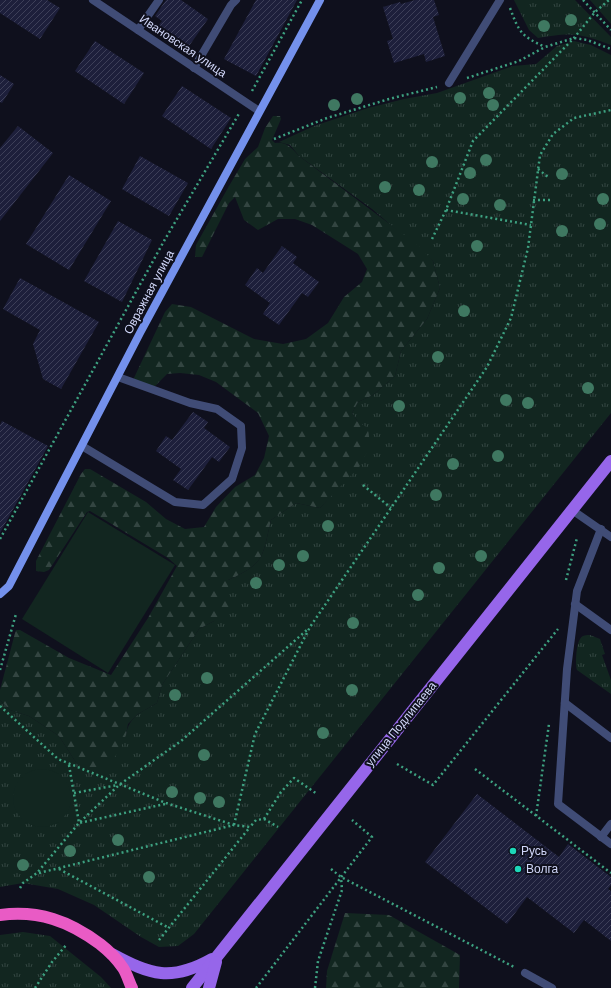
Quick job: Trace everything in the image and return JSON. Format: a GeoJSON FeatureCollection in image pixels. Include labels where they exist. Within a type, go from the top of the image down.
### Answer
{"type":"FeatureCollection","features":[{"type":"Feature","properties":{"kind":"highway"},"geometry":{"type":"LineString","coordinates":[[0,915],[18,913],[41,915],[66,923],[92,939],[112,954],[124,968],[132,988]]}},
{"type":"Feature","properties":{"kind":"main road","name":"улица Подлипаева"},"geometry":{"type":"LineString","coordinates":[[192,988],[611,461]]}},
{"type":"Feature","properties":{"kind":"main road"},"geometry":{"type":"LineString","coordinates":[[112,954],[138,967],[153,972],[166,973],[183,973],[198,967],[218,955]]}},
{"type":"Feature","properties":{"kind":"main road"},"geometry":{"type":"LineString","coordinates":[[209,988],[218,955]]}},
{"type":"Feature","properties":{"kind":"street","name":"Ивановская улица"},"geometry":{"type":"LineString","coordinates":[[93,0],[259,111]]}},
{"type":"Feature","properties":{"kind":"street"},"geometry":{"type":"LineString","coordinates":[[138,30],[159,0]]}},
{"type":"Feature","properties":{"kind":"street","name":"Овражная улица"},"geometry":{"type":"LineString","coordinates":[[0,594],[9,586],[259,111],[320,0]]}},
{"type":"Feature","properties":{"kind":"street"},"geometry":{"type":"LineString","coordinates":[[449,83],[500,0]]}},
{"type":"Feature","properties":{"kind":"street"},"geometry":{"type":"LineString","coordinates":[[194,68],[232,2]]}},
{"type":"Feature","properties":{"kind":"street"},"geometry":{"type":"LineString","coordinates":[[213,21],[216,30]]}},
{"type":"Feature","properties":{"kind":"street"},"geometry":{"type":"LineString","coordinates":[[82,446],[175,502],[203,505],[232,479],[242,448],[241,426],[217,408],[190,403],[118,377]]}},
{"type":"Feature","properties":{"kind":"street"},"geometry":{"type":"LineString","coordinates":[[572,510],[611,537]]}},
{"type":"Feature","properties":{"kind":"street"},"geometry":{"type":"LineString","coordinates":[[601,530],[577,591],[565,703],[558,804],[611,844]]}},
{"type":"Feature","properties":{"kind":"street"},"geometry":{"type":"LineString","coordinates":[[576,604],[611,630]]}},
{"type":"Feature","properties":{"kind":"street"},"geometry":{"type":"LineString","coordinates":[[565,703],[611,738]]}},
{"type":"Feature","properties":{"kind":"street"},"geometry":{"type":"LineString","coordinates":[[601,837],[611,824]]}},
{"type":"Feature","properties":{"kind":"street"},"geometry":{"type":"LineString","coordinates":[[525,973],[552,988]]}},
{"type":"Feature","properties":{"kind":"path"},"geometry":{"type":"LineString","coordinates":[[0,539],[164,241],[246,102],[302,0]]}},
{"type":"Feature","properties":{"kind":"path"},"geometry":{"type":"LineString","coordinates":[[583,0],[611,30]]}},
{"type":"Feature","properties":{"kind":"path"},"geometry":{"type":"LineString","coordinates":[[432,239],[446,210],[473,141],[574,38],[595,12],[609,0]]}},
{"type":"Feature","properties":{"kind":"path"},"geometry":{"type":"LineString","coordinates":[[510,7],[518,29],[529,39],[545,47]]}},
{"type":"Feature","properties":{"kind":"path"},"geometry":{"type":"LineString","coordinates":[[234,825],[255,734],[310,627],[487,367],[497,349],[511,318],[528,248],[540,155],[553,134],[574,118],[611,110]]}},
{"type":"Feature","properties":{"kind":"path"},"geometry":{"type":"LineString","coordinates":[[538,169],[548,177]]}},
{"type":"Feature","properties":{"kind":"path"},"geometry":{"type":"LineString","coordinates":[[533,200],[552,200]]}},
{"type":"Feature","properties":{"kind":"path"},"geometry":{"type":"LineString","coordinates":[[446,210],[531,225]]}},
{"type":"Feature","properties":{"kind":"path"},"geometry":{"type":"LineString","coordinates":[[363,485],[392,508]]}},
{"type":"Feature","properties":{"kind":"path"},"geometry":{"type":"LineString","coordinates":[[0,670],[16,614]]}},
{"type":"Feature","properties":{"kind":"path"},"geometry":{"type":"LineString","coordinates":[[397,764],[433,785],[561,625]]}},
{"type":"Feature","properties":{"kind":"path"},"geometry":{"type":"LineString","coordinates":[[20,888],[23,883],[38,873],[79,823],[119,785],[181,741],[310,627]]}},
{"type":"Feature","properties":{"kind":"path"},"geometry":{"type":"LineString","coordinates":[[0,706],[58,759],[166,803],[234,825],[250,827]]}},
{"type":"Feature","properties":{"kind":"path"},"geometry":{"type":"LineString","coordinates":[[69,764],[79,823]]}},
{"type":"Feature","properties":{"kind":"path"},"geometry":{"type":"LineString","coordinates":[[475,769],[611,873]]}},
{"type":"Feature","properties":{"kind":"path"},"geometry":{"type":"LineString","coordinates":[[264,819],[281,792],[294,778],[317,794]]}},
{"type":"Feature","properties":{"kind":"path"},"geometry":{"type":"LineString","coordinates":[[74,793],[119,785]]}},
{"type":"Feature","properties":{"kind":"path"},"geometry":{"type":"LineString","coordinates":[[79,823],[166,803]]}},
{"type":"Feature","properties":{"kind":"path"},"geometry":{"type":"LineString","coordinates":[[159,940],[256,820],[264,819],[278,827]]}},
{"type":"Feature","properties":{"kind":"path"},"geometry":{"type":"LineString","coordinates":[[256,988],[372,837],[352,820]]}},
{"type":"Feature","properties":{"kind":"path"},"geometry":{"type":"LineString","coordinates":[[38,873],[234,825]]}},
{"type":"Feature","properties":{"kind":"path"},"geometry":{"type":"LineString","coordinates":[[58,868],[169,928]]}},
{"type":"Feature","properties":{"kind":"path"},"geometry":{"type":"LineString","coordinates":[[331,870],[341,877],[525,973]]}},
{"type":"Feature","properties":{"kind":"path"},"geometry":{"type":"LineString","coordinates":[[315,988],[318,961],[342,890],[341,877]]}},
{"type":"Feature","properties":{"kind":"path"},"geometry":{"type":"LineString","coordinates":[[35,988],[52,962],[67,944]]}},
{"type":"Feature","properties":{"kind":"green space"},"geometry":{"type":"Polygon","coordinates":[[[514,0],[575,0],[611,37],[611,45],[583,36],[567,34],[538,38],[529,30],[514,0]]]}},
{"type":"Feature","properties":{"kind":"green space"},"geometry":{"type":"Polygon","coordinates":[[[590,0],[611,0],[611,24],[590,0]]]}},
{"type":"Feature","properties":{"kind":"green space"},"geometry":{"type":"Polygon","coordinates":[[[574,41],[591,45],[611,55],[611,413],[194,934],[178,946],[159,947],[141,937],[94,905],[58,889],[23,883],[0,887],[0,700],[10,710],[29,716],[59,736],[77,764],[126,735],[133,719],[141,712],[157,703],[162,685],[199,629],[214,621],[228,589],[228,580],[249,569],[260,558],[266,543],[271,520],[296,503],[320,508],[338,488],[358,422],[352,413],[358,402],[373,395],[395,376],[401,351],[427,319],[440,288],[433,261],[372,209],[299,156],[290,145],[279,142],[314,126],[368,108],[437,93],[513,66],[536,64],[557,46],[574,41]]]}},
{"type":"Feature","properties":{"kind":"green space"},"geometry":{"type":"Polygon","coordinates":[[[273,116],[280,116],[281,119],[272,140],[275,143],[286,144],[299,156],[419,246],[433,261],[440,288],[427,319],[401,351],[395,376],[373,395],[358,402],[352,413],[358,422],[368,428],[370,445],[360,466],[320,508],[296,503],[271,520],[266,543],[260,558],[249,569],[228,580],[230,608],[214,621],[199,629],[162,685],[157,703],[138,714],[128,724],[126,735],[118,753],[106,767],[89,771],[77,764],[59,736],[29,716],[10,710],[0,700],[0,690],[16,630],[20,630],[69,658],[111,675],[148,618],[177,566],[168,558],[90,511],[87,512],[49,570],[44,572],[36,571],[36,561],[81,474],[85,469],[90,469],[146,502],[166,519],[185,529],[204,527],[216,507],[235,487],[255,475],[264,458],[269,436],[258,413],[216,382],[199,375],[180,373],[167,374],[154,387],[133,380],[165,312],[172,304],[191,307],[254,339],[283,344],[306,339],[328,323],[344,297],[362,282],[367,269],[358,254],[312,225],[295,219],[278,219],[258,230],[244,220],[235,197],[229,203],[202,257],[195,257],[196,245],[245,159],[258,147],[265,128],[273,116]]]}},
{"type":"Feature","properties":{"kind":"green space"},"geometry":{"type":"Polygon","coordinates":[[[88,512],[175,565],[108,673],[22,619],[88,512]]]}},
{"type":"Feature","properties":{"kind":"green space"},"geometry":{"type":"Polygon","coordinates":[[[590,635],[600,639],[605,654],[602,655],[611,680],[611,694],[577,670],[577,646],[583,636],[590,635]]]}},
{"type":"Feature","properties":{"kind":"green space"},"geometry":{"type":"Polygon","coordinates":[[[36,769],[48,769],[63,777],[71,792],[71,804],[63,819],[48,827],[36,827],[21,819],[13,804],[13,792],[21,777],[36,769]]]}},
{"type":"Feature","properties":{"kind":"green space"},"geometry":{"type":"Polygon","coordinates":[[[345,913],[389,915],[460,955],[459,988],[326,988],[327,971],[345,913]]]}},
{"type":"Feature","properties":{"kind":"green space"},"geometry":{"type":"Polygon","coordinates":[[[23,932],[50,936],[101,977],[111,988],[0,988],[0,935],[23,932]]]}},
{"type":"Feature","properties":{"kind":"building"},"geometry":{"type":"Polygon","coordinates":[[[0,0],[47,0],[60,8],[40,39],[0,13],[0,0]]]}},
{"type":"Feature","properties":{"kind":"building"},"geometry":{"type":"Polygon","coordinates":[[[166,0],[181,0],[208,19],[189,46],[159,25],[162,21],[155,16],[166,0]]]}},
{"type":"Feature","properties":{"kind":"building"},"geometry":{"type":"Polygon","coordinates":[[[256,0],[297,0],[256,76],[224,59],[256,0]]]}},
{"type":"Feature","properties":{"kind":"building"},"geometry":{"type":"Polygon","coordinates":[[[415,0],[434,0],[439,15],[433,17],[445,56],[426,62],[424,54],[394,63],[387,41],[393,39],[383,7],[400,2],[401,4],[415,0]]]}},
{"type":"Feature","properties":{"kind":"building"},"geometry":{"type":"Polygon","coordinates":[[[95,41],[144,73],[124,104],[75,71],[95,41]]]}},
{"type":"Feature","properties":{"kind":"building"},"geometry":{"type":"Polygon","coordinates":[[[0,75],[14,84],[2,103],[0,102],[0,75]]]}},
{"type":"Feature","properties":{"kind":"building"},"geometry":{"type":"Polygon","coordinates":[[[182,86],[231,118],[211,149],[162,116],[182,86]]]}},
{"type":"Feature","properties":{"kind":"building"},"geometry":{"type":"Polygon","coordinates":[[[18,126],[53,153],[0,221],[0,148],[18,126]]]}},
{"type":"Feature","properties":{"kind":"building"},"geometry":{"type":"Polygon","coordinates":[[[140,156],[188,183],[169,216],[122,189],[140,156]]]}},
{"type":"Feature","properties":{"kind":"building"},"geometry":{"type":"Polygon","coordinates":[[[69,175],[111,201],[69,270],[26,244],[69,175]]]}},
{"type":"Feature","properties":{"kind":"building"},"geometry":{"type":"Polygon","coordinates":[[[118,221],[152,240],[122,302],[84,281],[118,221]]]}},
{"type":"Feature","properties":{"kind":"building"},"geometry":{"type":"Polygon","coordinates":[[[282,246],[297,257],[293,263],[319,282],[308,297],[302,293],[279,325],[263,314],[270,303],[245,285],[257,268],[263,273],[282,246]]]}},
{"type":"Feature","properties":{"kind":"building"},"geometry":{"type":"Polygon","coordinates":[[[20,278],[99,322],[61,389],[43,379],[33,344],[40,330],[3,309],[20,278]]]}},
{"type":"Feature","properties":{"kind":"building"},"geometry":{"type":"Polygon","coordinates":[[[193,412],[208,422],[204,428],[230,447],[219,462],[212,457],[188,490],[173,480],[181,469],[156,451],[166,436],[172,440],[193,412]]]}},
{"type":"Feature","properties":{"kind":"building"},"geometry":{"type":"Polygon","coordinates":[[[2,421],[48,446],[0,533],[0,425],[2,421]]]}},
{"type":"Feature","properties":{"kind":"building","name":"Волга"},"geometry":{"type":"Polygon","coordinates":[[[477,794],[559,857],[568,844],[611,877],[611,885],[608,889],[611,891],[611,941],[584,920],[574,933],[527,897],[507,924],[425,862],[477,794]]]}},
{"type":"Feature","properties":{"kind":"place","name":"Русь"},"geometry":{"type":"Point","coordinates":[513,851]}},
{"type":"Feature","properties":{"kind":"place","name":"Волга"},"geometry":{"type":"Point","coordinates":[518,869]}}]}
